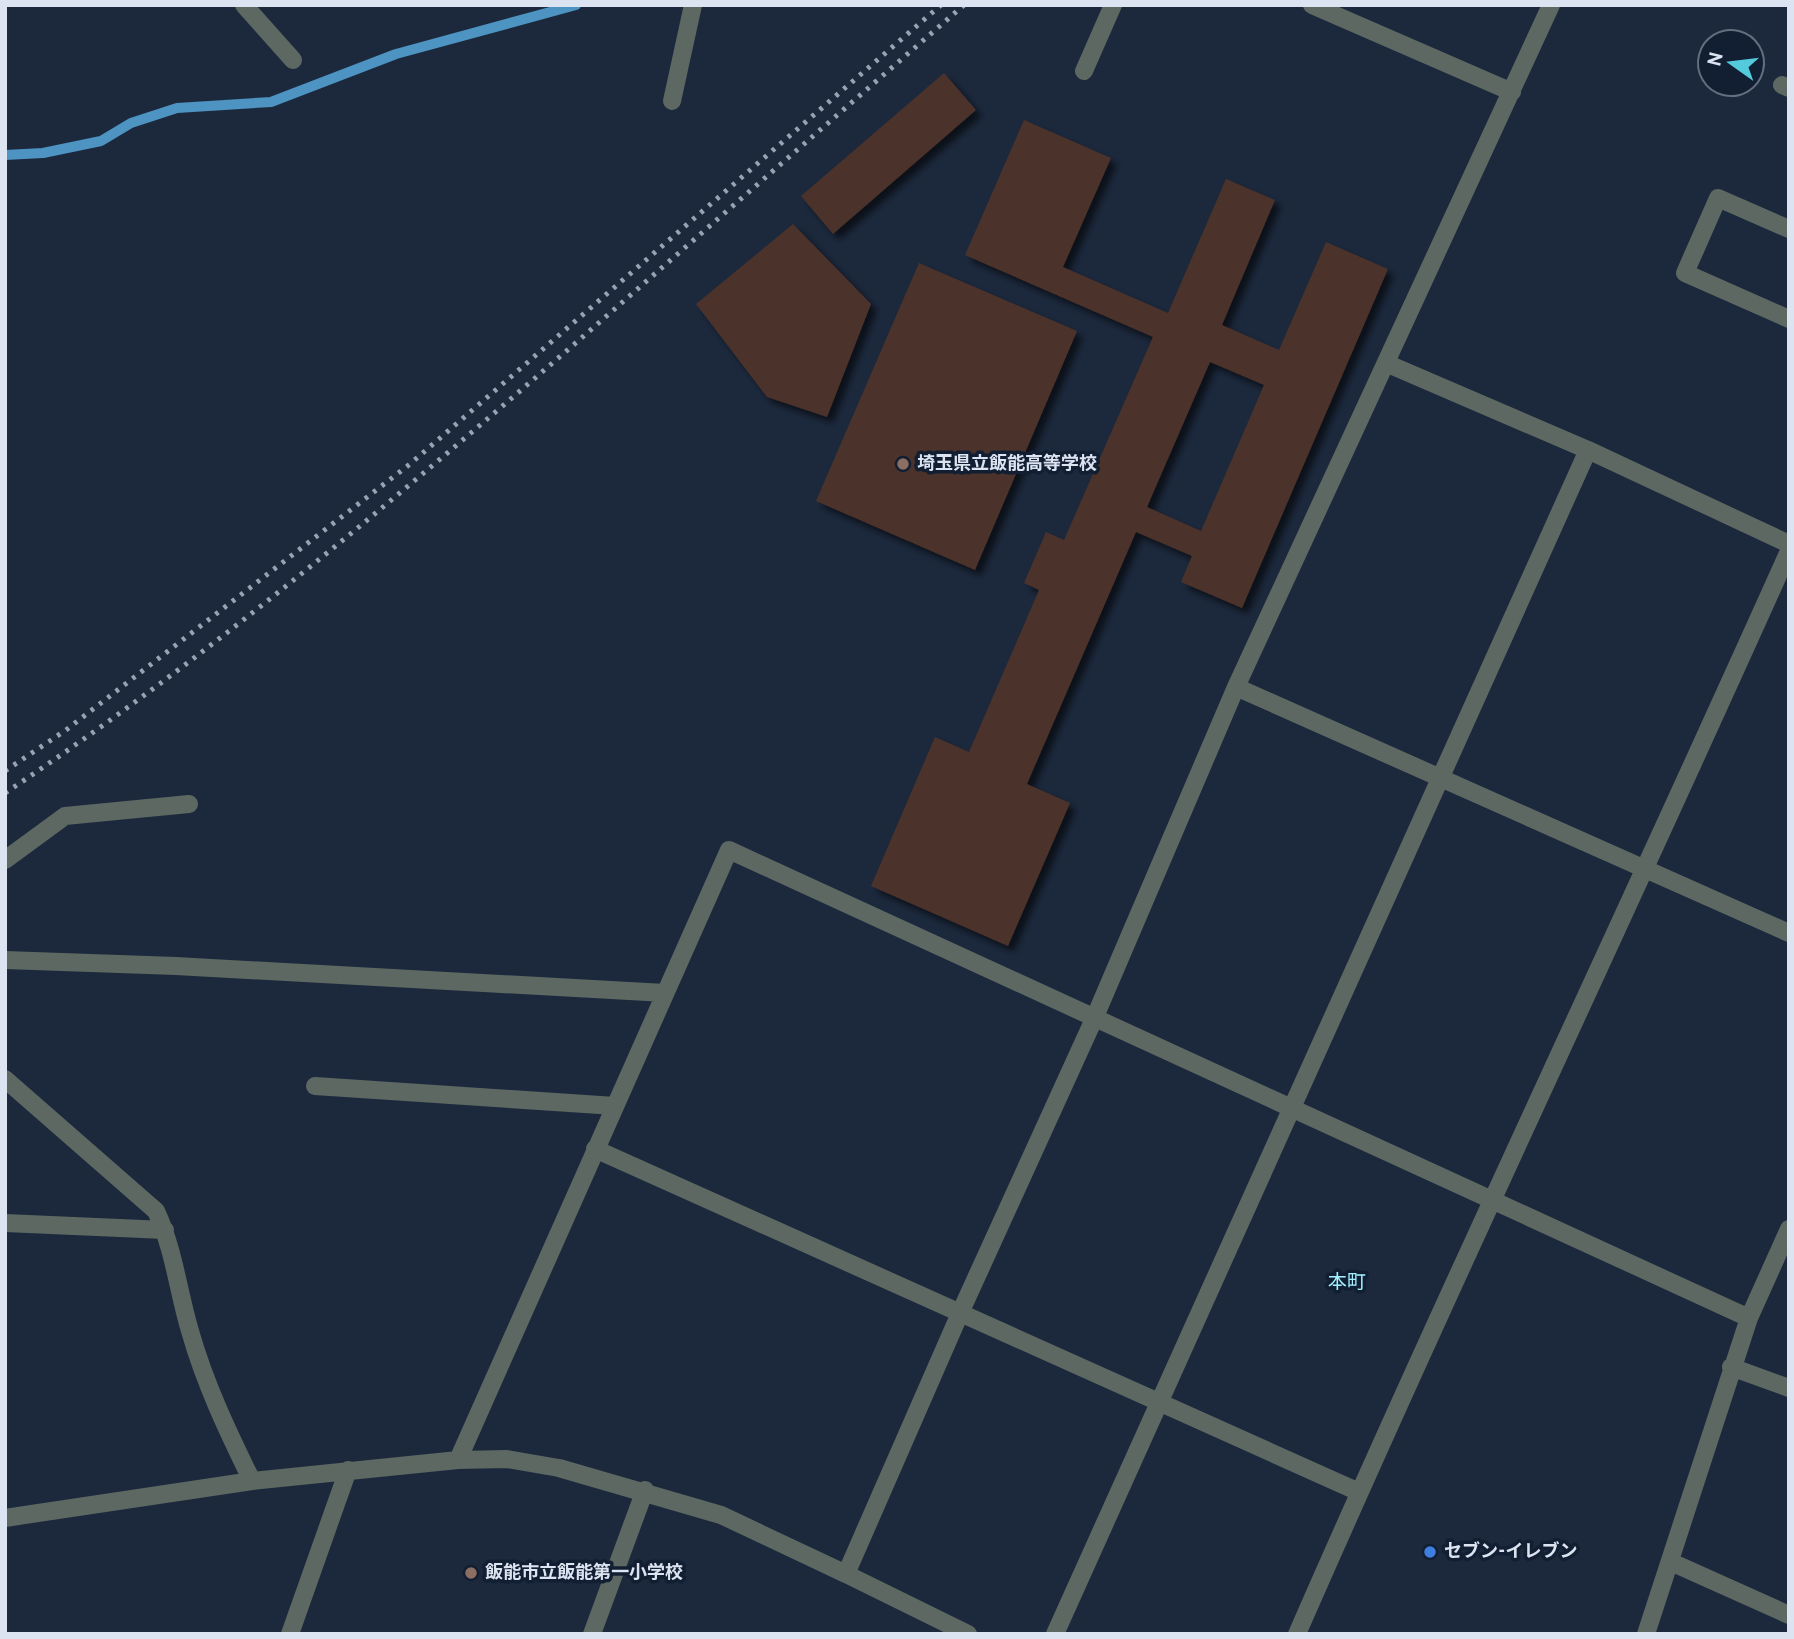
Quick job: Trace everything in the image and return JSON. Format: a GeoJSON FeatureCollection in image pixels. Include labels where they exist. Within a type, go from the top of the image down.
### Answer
{"type":"FeatureCollection","features":[{"type":"Feature","properties":{"kind":"street"},"geometry":{"type":"LineString","coordinates":[[244,5],[293,60]]}},
{"type":"Feature","properties":{"kind":"street"},"geometry":{"type":"LineString","coordinates":[[672,101],[693,5]]}},
{"type":"Feature","properties":{"kind":"street"},"geometry":{"type":"LineString","coordinates":[[1084,71],[1113,5]]}},
{"type":"Feature","properties":{"kind":"street"},"geometry":{"type":"LineString","coordinates":[[1312,5],[1512,92]]}},
{"type":"Feature","properties":{"kind":"street"},"geometry":{"type":"LineString","coordinates":[[846,1574],[961,1311],[1094,1019],[1236,687],[1388,364],[1551,5]]}},
{"type":"Feature","properties":{"kind":"street"},"geometry":{"type":"LineString","coordinates":[[1789,229],[1718,198],[1685,273],[1789,319]]}},
{"type":"Feature","properties":{"kind":"street"},"geometry":{"type":"LineString","coordinates":[[1388,364],[1588,450],[1789,544]]}},
{"type":"Feature","properties":{"kind":"street"},"geometry":{"type":"LineString","coordinates":[[1055,1634],[1588,450]]}},
{"type":"Feature","properties":{"kind":"street"},"geometry":{"type":"LineString","coordinates":[[1297,1634],[1491,1200],[1647,868],[1789,551]]}},
{"type":"Feature","properties":{"kind":"street"},"geometry":{"type":"LineString","coordinates":[[1236,687],[1789,933]]}},
{"type":"Feature","properties":{"kind":"street"},"geometry":{"type":"LineString","coordinates":[[5,860],[65,816],[189,804]]}},
{"type":"Feature","properties":{"kind":"street"},"geometry":{"type":"LineString","coordinates":[[458,1460],[729,850],[1749,1318]]}},
{"type":"Feature","properties":{"kind":"street"},"geometry":{"type":"LineString","coordinates":[[5,960],[176,966],[665,993]]}},
{"type":"Feature","properties":{"kind":"street"},"geometry":{"type":"LineString","coordinates":[[5,1079],[156,1211],[165,1230],[189,1331],[214,1404],[252,1482]]}},
{"type":"Feature","properties":{"kind":"street"},"geometry":{"type":"LineString","coordinates":[[315,1086],[615,1105]]}},
{"type":"Feature","properties":{"kind":"street"},"geometry":{"type":"LineString","coordinates":[[595,1149],[961,1311],[1359,1492]]}},
{"type":"Feature","properties":{"kind":"street"},"geometry":{"type":"LineString","coordinates":[[5,1223],[165,1230]]}},
{"type":"Feature","properties":{"kind":"street"},"geometry":{"type":"LineString","coordinates":[[1646,1634],[1731,1367],[1749,1318],[1789,1229]]}},
{"type":"Feature","properties":{"kind":"street"},"geometry":{"type":"LineString","coordinates":[[1731,1367],[1789,1388]]}},
{"type":"Feature","properties":{"kind":"street"},"geometry":{"type":"LineString","coordinates":[[5,1518],[348,1470],[458,1460],[507,1459],[559,1468],[645,1490],[721,1515],[968,1634]]}},
{"type":"Feature","properties":{"kind":"street"},"geometry":{"type":"LineString","coordinates":[[289,1634],[348,1470]]}},
{"type":"Feature","properties":{"kind":"street"},"geometry":{"type":"LineString","coordinates":[[592,1634],[645,1490]]}},
{"type":"Feature","properties":{"kind":"street"},"geometry":{"type":"LineString","coordinates":[[1671,1562],[1789,1615]]}},
{"type":"Feature","properties":{"kind":"building"},"geometry":{"type":"Polygon","coordinates":[[[944,73],[976,110],[833,234],[801,196],[944,73]]]}},
{"type":"Feature","properties":{"kind":"building"},"geometry":{"type":"Polygon","coordinates":[[[1024,120],[1111,158],[1063,267],[1168,313],[1226,179],[1275,200],[1222,325],[1279,350],[1326,242],[1388,269],[1242,608],[1181,582],[1192,556],[1136,532],[1027,784],[1070,803],[1008,946],[871,886],[935,737],[969,752],[1039,590],[1024,583],[1046,532],[1064,540],[1153,337],[965,255],[1024,120]],[[1210,362],[1147,507],[1201,531],[1264,385],[1210,362]]]}},
{"type":"Feature","properties":{"kind":"building"},"geometry":{"type":"Polygon","coordinates":[[[793,224],[871,304],[827,417],[767,397],[696,304],[793,224]]]}},
{"type":"Feature","properties":{"kind":"building"},"geometry":{"type":"Polygon","coordinates":[[[919,263],[1077,331],[975,570],[816,501],[919,263]]]}},
{"type":"Feature","properties":{"kind":"waterway"},"geometry":{"type":"LineString","coordinates":[[5,155],[43,153],[101,141],[131,123],[177,108],[271,102],[396,54],[576,5]]}},
{"type":"Feature","properties":{"kind":"railway"},"geometry":{"type":"LineString","coordinates":[[5,771],[66,730],[410,464],[941,5]]}},
{"type":"Feature","properties":{"kind":"railway"},"geometry":{"type":"LineString","coordinates":[[5,793],[154,688],[299,576],[578,341],[964,5]]}},
{"type":"Feature","properties":{"kind":"place","name":"埼玉県立飯能高等学校"},"geometry":{"type":"Point","coordinates":[903,464]}},
{"type":"Feature","properties":{"kind":"place","name":"セブン-イレブン"},"geometry":{"type":"Point","coordinates":[1430,1552]}},
{"type":"Feature","properties":{"kind":"place","name":"飯能市立飯能第一小学校"},"geometry":{"type":"Point","coordinates":[471,1573]}},
{"type":"Feature","properties":{"kind":"district","name":"本町"},"geometry":{"type":"Point","coordinates":[1347,1283]}}]}
